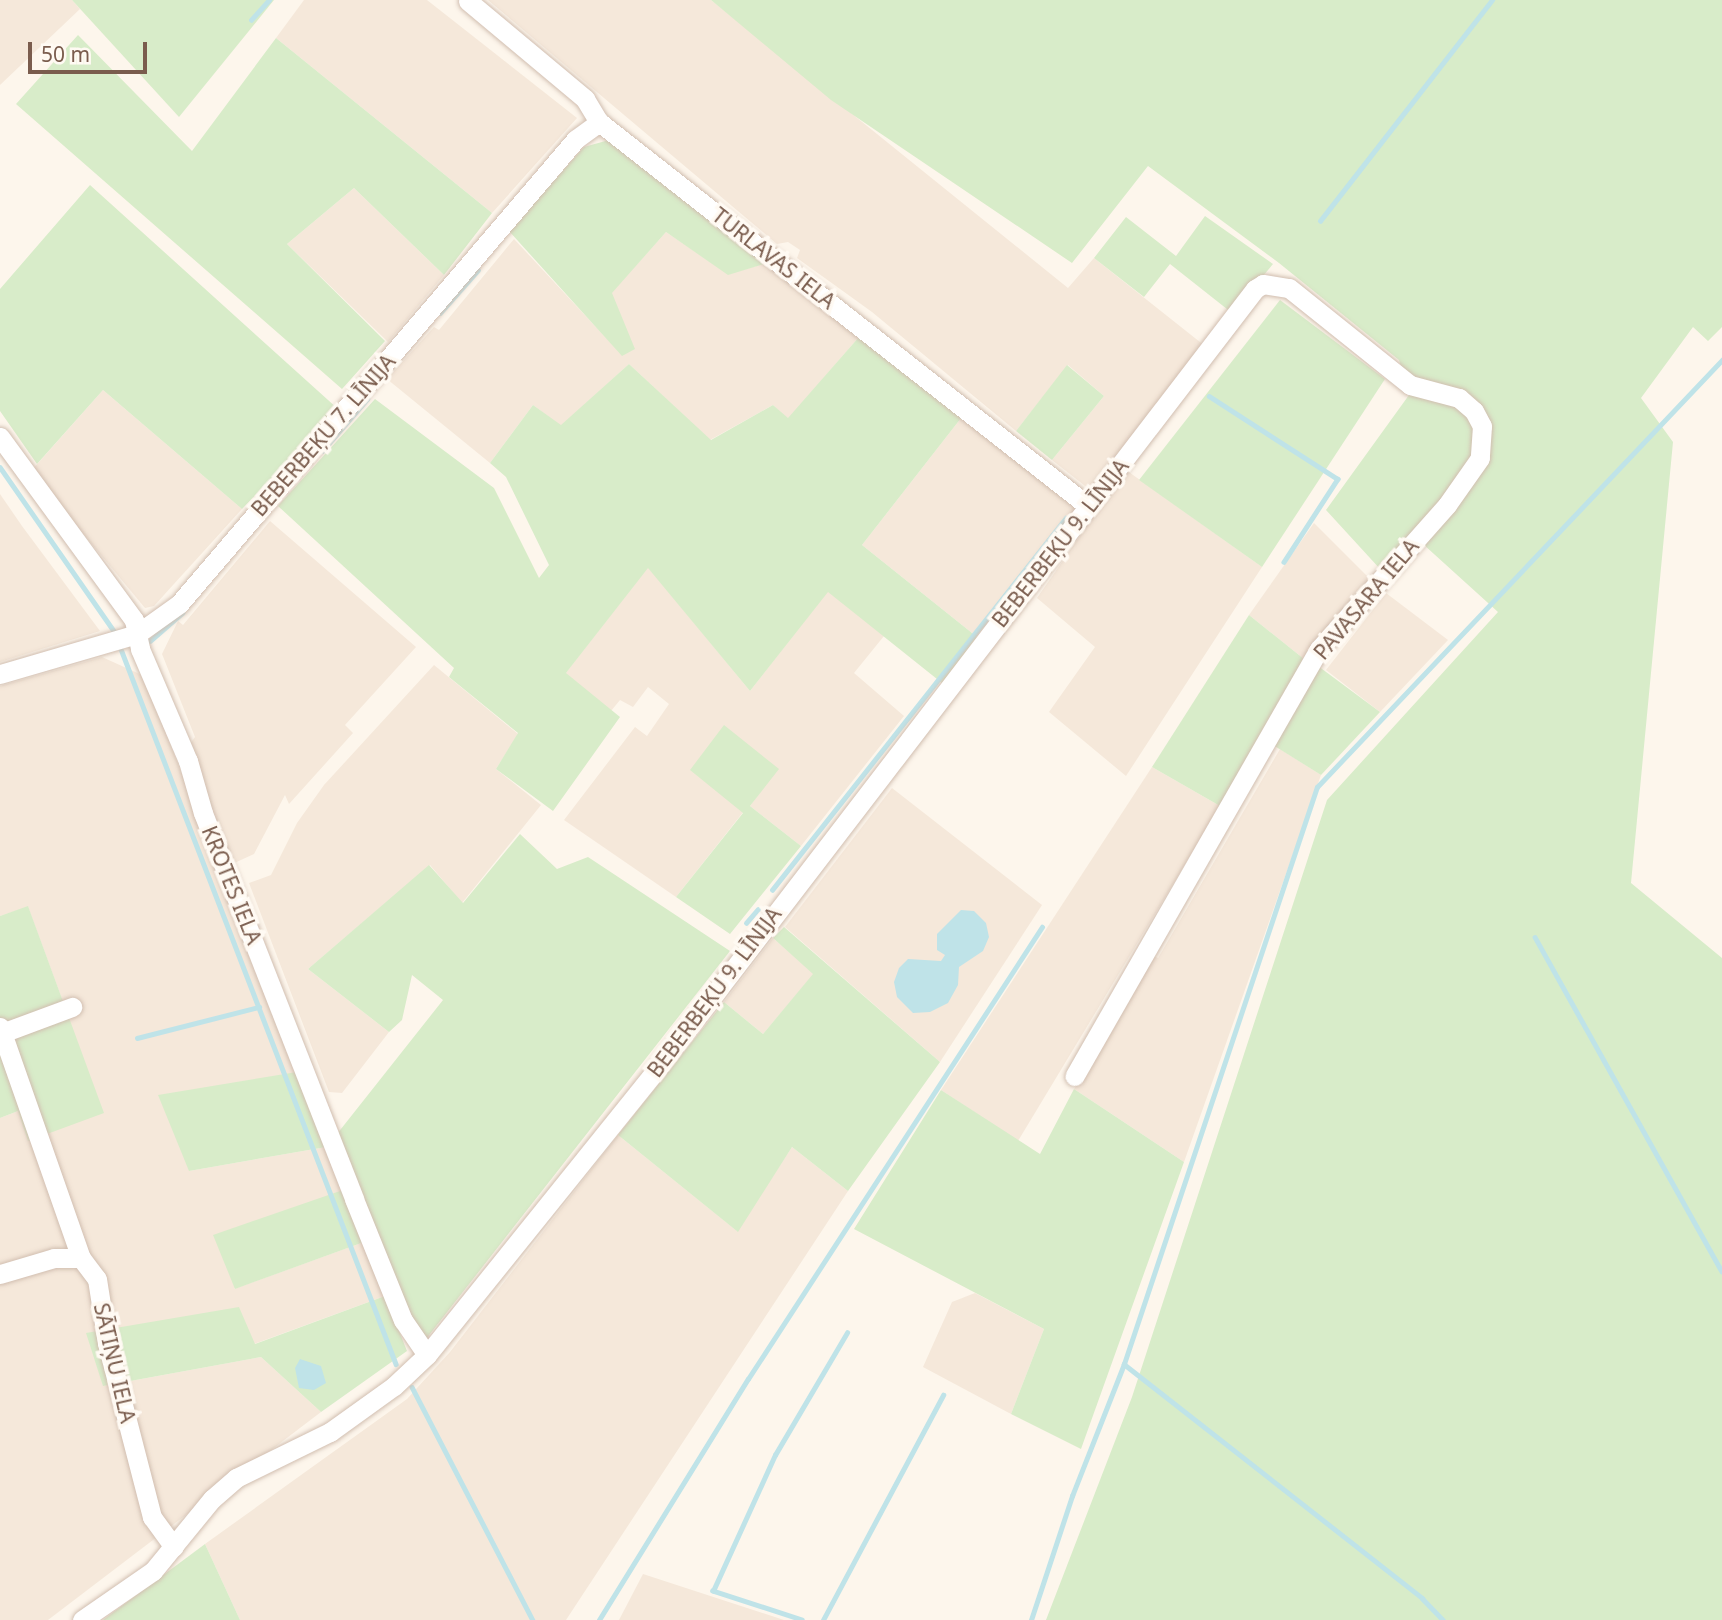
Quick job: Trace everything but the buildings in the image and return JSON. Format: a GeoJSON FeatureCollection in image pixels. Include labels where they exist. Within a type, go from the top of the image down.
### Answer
{"type":"FeatureCollection","features":[{"type":"Feature","properties":{"kind":"street","name":"TURLAVAS IELA"},"geometry":{"type":"LineString","coordinates":[[468,1],[585,99],[599,122],[1088,506]]}},
{"type":"Feature","properties":{"kind":"street","name":"BEBERBEĶU 7. LĪNIJA"},"geometry":{"type":"LineString","coordinates":[[0,674],[137,634],[179,604],[576,139],[599,122]]}},
{"type":"Feature","properties":{"kind":"street","name":"BEBERBEĶU 9. LĪNIJA"},"geometry":{"type":"LineString","coordinates":[[82,1620],[153,1572],[212,1499],[236,1478],[330,1432],[386,1392],[427,1355],[660,1065],[1255,289],[1270,284]]}},
{"type":"Feature","properties":{"kind":"street","name":"PAVASARA IELA"},"geometry":{"type":"LineString","coordinates":[[1074,1076],[1319,649],[1447,505],[1480,458],[1482,426],[1474,411],[1460,398],[1410,385],[1289,288],[1270,284]]}},
{"type":"Feature","properties":{"kind":"street","name":"KROTES IELA"},"geometry":{"type":"LineString","coordinates":[[0,437],[134,620],[137,634],[354,1199],[403,1320],[427,1355]]}},
{"type":"Feature","properties":{"kind":"street"},"geometry":{"type":"LineString","coordinates":[[1,1030],[72,1007]]}},
{"type":"Feature","properties":{"kind":"street","name":"SĀTIŅU IELA"},"geometry":{"type":"LineString","coordinates":[[1,1030],[81,1258],[97,1279],[107,1343],[152,1517],[174,1548]]}},
{"type":"Feature","properties":{"kind":"street"},"geometry":{"type":"LineString","coordinates":[[0,1274],[54,1258],[81,1258]]}},
{"type":"Feature","properties":{"kind":"shaded area"},"geometry":{"type":"Polygon","coordinates":[[[0,0],[72,0],[80,9],[0,85],[0,0]]]}},
{"type":"Feature","properties":{"kind":"shaded area"},"geometry":{"type":"Polygon","coordinates":[[[304,0],[427,0],[577,118],[492,213],[276,38],[304,0]]]}},
{"type":"Feature","properties":{"kind":"shaded area"},"geometry":{"type":"Polygon","coordinates":[[[488,0],[711,0],[1068,288],[1094,258],[1205,346],[1089,489],[1052,460],[1104,396],[1068,365],[1016,431],[872,312],[797,258],[800,250],[788,242],[777,244],[488,0]]]}},
{"type":"Feature","properties":{"kind":"shaded area"},"geometry":{"type":"Polygon","coordinates":[[[354,188],[444,275],[388,342],[287,244],[354,188]]]}},
{"type":"Feature","properties":{"kind":"shaded area"},"geometry":{"type":"Polygon","coordinates":[[[666,232],[728,274],[767,263],[859,337],[788,419],[773,405],[710,440],[629,364],[561,426],[533,405],[490,463],[387,379],[434,327],[439,330],[514,239],[622,355],[634,349],[611,293],[666,232]]]}},
{"type":"Feature","properties":{"kind":"shaded area"},"geometry":{"type":"Polygon","coordinates":[[[103,390],[242,509],[154,606],[145,608],[31,471],[103,390]]]}},
{"type":"Feature","properties":{"kind":"shaded area"},"geometry":{"type":"Polygon","coordinates":[[[965,413],[1082,505],[977,637],[862,545],[965,413]]]}},
{"type":"Feature","properties":{"kind":"shaded area"},"geometry":{"type":"Polygon","coordinates":[[[1126,470],[1262,567],[1126,776],[1049,712],[1095,647],[1037,598],[1126,470]]]}},
{"type":"Feature","properties":{"kind":"shaded area"},"geometry":{"type":"Polygon","coordinates":[[[0,494],[22,526],[100,631],[0,662],[0,494]]]}},
{"type":"Feature","properties":{"kind":"shaded area"},"geometry":{"type":"Polygon","coordinates":[[[270,521],[416,647],[345,725],[353,733],[289,804],[285,795],[254,854],[230,865],[189,745],[195,737],[162,654],[178,621],[183,625],[270,521]]]}},
{"type":"Feature","properties":{"kind":"shaded area"},"geometry":{"type":"Polygon","coordinates":[[[1314,523],[1371,580],[1304,659],[1249,615],[1314,523]]]}},
{"type":"Feature","properties":{"kind":"shaded area"},"geometry":{"type":"Polygon","coordinates":[[[648,567],[750,691],[828,591],[884,636],[854,673],[904,716],[801,846],[750,806],[778,768],[676,897],[564,820],[635,727],[647,736],[669,704],[648,687],[633,707],[620,700],[611,711],[565,674],[648,567]]]}},
{"type":"Feature","properties":{"kind":"shaded area"},"geometry":{"type":"Polygon","coordinates":[[[1386,593],[1448,640],[1380,712],[1326,670],[1386,593]]]}},
{"type":"Feature","properties":{"kind":"shaded area"},"geometry":{"type":"Polygon","coordinates":[[[102,657],[144,676],[297,1072],[189,1171],[326,1147],[343,1190],[234,1289],[364,1242],[385,1296],[254,1344],[103,1386],[261,1357],[321,1412],[48,1620],[0,1620],[0,1118],[18,1111],[29,1140],[69,1018],[28,907],[0,916],[0,686],[102,657]]]}},
{"type":"Feature","properties":{"kind":"shaded area"},"geometry":{"type":"Polygon","coordinates":[[[434,665],[518,734],[496,769],[541,805],[462,903],[430,865],[308,969],[389,1032],[342,1093],[329,1092],[249,883],[271,875],[297,823],[324,785],[434,665]]]}},
{"type":"Feature","properties":{"kind":"shaded area"},"geometry":{"type":"Polygon","coordinates":[[[1280,749],[1321,775],[1184,1162],[1074,1089],[1153,956],[1158,958],[1280,749]]]}},
{"type":"Feature","properties":{"kind":"shaded area"},"geometry":{"type":"Polygon","coordinates":[[[1152,767],[1220,806],[1018,1141],[941,1090],[1152,767]]]}},
{"type":"Feature","properties":{"kind":"shaded area"},"geometry":{"type":"Polygon","coordinates":[[[892,788],[1042,905],[940,1062],[785,927],[892,788]]]}},
{"type":"Feature","properties":{"kind":"shaded area"},"geometry":{"type":"Polygon","coordinates":[[[773,938],[814,974],[763,1034],[724,1002],[773,938]]]}},
{"type":"Feature","properties":{"kind":"shaded area"},"geometry":{"type":"Polygon","coordinates":[[[618,1135],[737,1231],[792,1147],[848,1191],[566,1620],[240,1620],[205,1544],[407,1399],[450,1352],[618,1135]]]}},
{"type":"Feature","properties":{"kind":"shaded area"},"geometry":{"type":"Polygon","coordinates":[[[975,1293],[1044,1329],[1011,1414],[923,1367],[952,1302],[975,1293]]]}},
{"type":"Feature","properties":{"kind":"shaded area"},"geometry":{"type":"Polygon","coordinates":[[[643,1574],[784,1620],[619,1620],[643,1574]]]}},
{"type":"Feature","properties":{"kind":"green space"},"geometry":{"type":"Polygon","coordinates":[[[72,0],[274,0],[179,117],[72,0]]]}},
{"type":"Feature","properties":{"kind":"green space"},"geometry":{"type":"Polygon","coordinates":[[[711,0],[1722,0],[1722,327],[1708,341],[1693,327],[1641,398],[1673,442],[1631,883],[1722,958],[1722,1620],[1046,1620],[1132,1397],[1327,800],[1498,612],[1413,535],[1381,570],[1326,510],[1409,395],[1399,360],[1279,263],[1148,166],[1072,263],[831,100],[711,0]]]}},
{"type":"Feature","properties":{"kind":"green space"},"geometry":{"type":"Polygon","coordinates":[[[78,35],[192,151],[276,38],[492,213],[444,275],[354,188],[287,244],[385,341],[342,389],[16,104],[78,35]]]}},
{"type":"Feature","properties":{"kind":"green space"},"geometry":{"type":"Polygon","coordinates":[[[609,140],[767,263],[728,275],[666,232],[612,293],[635,349],[622,356],[509,231],[584,147],[609,140]]]}},
{"type":"Feature","properties":{"kind":"green space"},"geometry":{"type":"Polygon","coordinates":[[[90,185],[338,409],[242,509],[103,390],[37,464],[0,411],[0,289],[90,185]]]}},
{"type":"Feature","properties":{"kind":"green space"},"geometry":{"type":"Polygon","coordinates":[[[1205,216],[1273,264],[1232,313],[1170,264],[1144,297],[1094,258],[1126,217],[1176,256],[1205,216]]]}},
{"type":"Feature","properties":{"kind":"green space"},"geometry":{"type":"Polygon","coordinates":[[[1280,300],[1385,379],[1262,567],[1139,480],[1280,300]]]}},
{"type":"Feature","properties":{"kind":"green space"},"geometry":{"type":"Polygon","coordinates":[[[859,337],[965,413],[862,545],[977,637],[942,683],[828,592],[750,691],[648,568],[566,673],[620,717],[553,811],[496,769],[518,733],[449,677],[454,668],[278,506],[375,399],[494,488],[539,578],[549,565],[506,477],[490,463],[533,405],[561,425],[629,364],[711,440],[773,405],[788,418],[859,337]]]}},
{"type":"Feature","properties":{"kind":"green space"},"geometry":{"type":"Polygon","coordinates":[[[1067,365],[1104,396],[1052,460],[1016,431],[1067,365]]]}},
{"type":"Feature","properties":{"kind":"green space"},"geometry":{"type":"Polygon","coordinates":[[[1249,615],[1304,659],[1220,806],[1152,767],[1249,615]]]}},
{"type":"Feature","properties":{"kind":"green space"},"geometry":{"type":"Polygon","coordinates":[[[1318,666],[1380,712],[1321,775],[1273,745],[1318,666]]]}},
{"type":"Feature","properties":{"kind":"green space"},"geometry":{"type":"Polygon","coordinates":[[[724,725],[779,769],[750,806],[801,846],[730,934],[676,897],[743,813],[690,770],[724,725]]]}},
{"type":"Feature","properties":{"kind":"green space"},"geometry":{"type":"Polygon","coordinates":[[[520,834],[557,869],[588,857],[730,951],[426,1339],[413,1325],[337,1134],[443,1000],[412,975],[402,1020],[389,1032],[308,969],[429,865],[463,903],[520,834]]]}},
{"type":"Feature","properties":{"kind":"green space"},"geometry":{"type":"Polygon","coordinates":[[[28,906],[104,1113],[28,1141],[18,1111],[0,1118],[0,916],[28,906]]]}},
{"type":"Feature","properties":{"kind":"green space"},"geometry":{"type":"Polygon","coordinates":[[[784,927],[940,1062],[848,1191],[792,1147],[738,1232],[618,1135],[724,1002],[763,1034],[813,974],[773,938],[784,927]]]}},
{"type":"Feature","properties":{"kind":"green space"},"geometry":{"type":"Polygon","coordinates":[[[297,1072],[326,1147],[189,1171],[158,1095],[297,1072]]]}},
{"type":"Feature","properties":{"kind":"green space"},"geometry":{"type":"Polygon","coordinates":[[[1074,1089],[1184,1162],[1081,1449],[1011,1414],[1044,1329],[854,1229],[941,1090],[1040,1154],[1074,1089]]]}},
{"type":"Feature","properties":{"kind":"green space"},"geometry":{"type":"Polygon","coordinates":[[[343,1190],[364,1242],[235,1289],[213,1235],[343,1190]]]}},
{"type":"Feature","properties":{"kind":"green space"},"geometry":{"type":"Polygon","coordinates":[[[385,1296],[407,1351],[321,1412],[261,1357],[103,1386],[86,1333],[239,1307],[255,1344],[385,1296]]]}},
{"type":"Feature","properties":{"kind":"green space"},"geometry":{"type":"Polygon","coordinates":[[[205,1544],[240,1620],[103,1620],[205,1544]]]}},
{"type":"Feature","properties":{"kind":"water"},"geometry":{"type":"Polygon","coordinates":[[[961,910],[974,911],[986,923],[989,937],[983,951],[959,967],[958,985],[948,1003],[930,1012],[913,1013],[897,997],[894,982],[899,968],[908,959],[941,961],[945,955],[937,950],[937,934],[961,910]]]}},
{"type":"Feature","properties":{"kind":"water"},"geometry":{"type":"Polygon","coordinates":[[[300,1359],[321,1366],[326,1383],[314,1390],[299,1388],[295,1368],[300,1359]]]}},
{"type":"Feature","properties":{"kind":"waterway"},"geometry":{"type":"LineString","coordinates":[[251,20],[269,0]]}},
{"type":"Feature","properties":{"kind":"waterway"},"geometry":{"type":"LineString","coordinates":[[1320,221],[1492,0]]}},
{"type":"Feature","properties":{"kind":"waterway"},"geometry":{"type":"LineString","coordinates":[[440,313],[478,270]]}},
{"type":"Feature","properties":{"kind":"waterway"},"geometry":{"type":"LineString","coordinates":[[1124,1364],[1317,787],[1722,360]]}},
{"type":"Feature","properties":{"kind":"waterway"},"geometry":{"type":"LineString","coordinates":[[1209,396],[1338,479],[1284,562]]}},
{"type":"Feature","properties":{"kind":"waterway"},"geometry":{"type":"LineString","coordinates":[[322,451],[367,399]]}},
{"type":"Feature","properties":{"kind":"waterway"},"geometry":{"type":"LineString","coordinates":[[0,467],[114,631]]}},
{"type":"Feature","properties":{"kind":"waterway"},"geometry":{"type":"LineString","coordinates":[[772,890],[1066,518]]}},
{"type":"Feature","properties":{"kind":"waterway"},"geometry":{"type":"LineString","coordinates":[[150,641],[182,613]]}},
{"type":"Feature","properties":{"kind":"waterway"},"geometry":{"type":"LineString","coordinates":[[121,649],[396,1364]]}},
{"type":"Feature","properties":{"kind":"waterway"},"geometry":{"type":"LineString","coordinates":[[746,923],[758,909]]}},
{"type":"Feature","properties":{"kind":"waterway"},"geometry":{"type":"LineString","coordinates":[[599,1620],[748,1379],[1042,927]]}},
{"type":"Feature","properties":{"kind":"waterway"},"geometry":{"type":"LineString","coordinates":[[1535,937],[1722,1271]]}},
{"type":"Feature","properties":{"kind":"waterway"},"geometry":{"type":"LineString","coordinates":[[137,1038],[259,1007]]}},
{"type":"Feature","properties":{"kind":"waterway"},"geometry":{"type":"LineString","coordinates":[[802,1620],[713,1591],[775,1455],[847,1333]]}},
{"type":"Feature","properties":{"kind":"waterway"},"geometry":{"type":"LineString","coordinates":[[1031,1620],[1072,1496],[1124,1364],[1422,1598],[1443,1620]]}},
{"type":"Feature","properties":{"kind":"waterway"},"geometry":{"type":"LineString","coordinates":[[412,1387],[533,1620]]}},
{"type":"Feature","properties":{"kind":"waterway"},"geometry":{"type":"LineString","coordinates":[[823,1620],[943,1395]]}}]}
